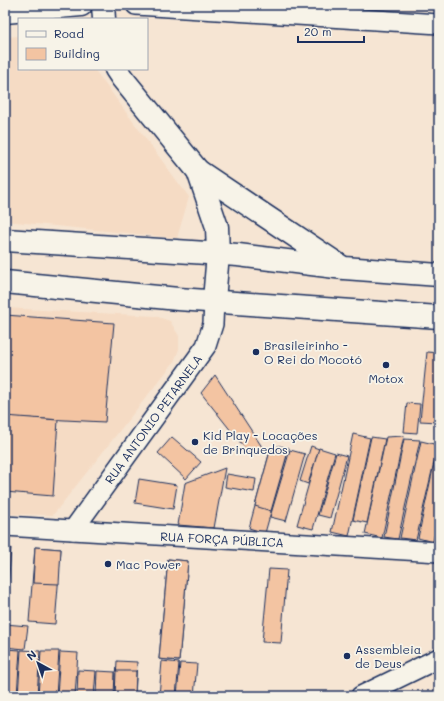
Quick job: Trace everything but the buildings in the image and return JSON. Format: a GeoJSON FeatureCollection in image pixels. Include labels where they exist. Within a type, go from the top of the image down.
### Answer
{"type":"FeatureCollection","features":[{"type":"Feature","properties":{"kind":"main road"},"geometry":{"type":"LineString","coordinates":[[5,9],[16,5]]}},
{"type":"Feature","properties":{"kind":"main road"},"geometry":{"type":"LineString","coordinates":[[5,12],[81,5]]}},
{"type":"Feature","properties":{"kind":"main road"},"geometry":{"type":"LineString","coordinates":[[102,5],[104,18]]}},
{"type":"Feature","properties":{"kind":"main road"},"geometry":{"type":"LineString","coordinates":[[117,70],[198,172],[344,268]]}},
{"type":"Feature","properties":{"kind":"main road"},"geometry":{"type":"LineString","coordinates":[[198,172],[217,227],[218,254],[214,300]]}},
{"type":"Feature","properties":{"kind":"main road"},"geometry":{"type":"LineString","coordinates":[[5,240],[238,255],[344,268],[439,275]]}},
{"type":"Feature","properties":{"kind":"main road"},"geometry":{"type":"LineString","coordinates":[[5,282],[178,299],[214,300],[439,317]]}},
{"type":"Feature","properties":{"kind":"street"},"geometry":{"type":"LineString","coordinates":[[136,5],[439,24]]}},
{"type":"Feature","properties":{"kind":"street"},"geometry":{"type":"LineString","coordinates":[[370,20],[383,8],[384,5]]}},
{"type":"Feature","properties":{"kind":"street","name":"RUA ANTONIO PETARNELA"},"geometry":{"type":"LineString","coordinates":[[73,530],[206,346],[212,324],[214,300]]}},
{"type":"Feature","properties":{"kind":"street","name":"RUA FORÇA PÚBLICA"},"geometry":{"type":"LineString","coordinates":[[5,526],[439,552]]}},
{"type":"Feature","properties":{"kind":"street"},"geometry":{"type":"LineString","coordinates":[[361,696],[439,658]]}},
{"type":"Feature","properties":{"kind":"street"},"geometry":{"type":"LineString","coordinates":[[410,673],[439,664]]}},
{"type":"Feature","properties":{"kind":"shaded area"},"geometry":{"type":"Polygon","coordinates":[[[18,36],[18,70],[95,70],[189,197],[177,238],[5,221],[5,37],[18,36]]]}},
{"type":"Feature","properties":{"kind":"shaded area"},"geometry":{"type":"Polygon","coordinates":[[[5,308],[155,316],[170,321],[179,336],[179,349],[174,362],[53,515],[5,514],[5,308]]]}},
{"type":"Feature","properties":{"kind":"place","name":"Brasileirinho - O Rei do Mocotó"},"geometry":{"type":"Point","coordinates":[256,352]}},
{"type":"Feature","properties":{"kind":"place","name":"Motox"},"geometry":{"type":"Point","coordinates":[386,365]}},
{"type":"Feature","properties":{"kind":"place","name":"Kid Play - Locações de Brinquedos"},"geometry":{"type":"Point","coordinates":[195,442]}},
{"type":"Feature","properties":{"kind":"place","name":"Mac Power"},"geometry":{"type":"Point","coordinates":[108,564]}},
{"type":"Feature","properties":{"kind":"place","name":"Assembleia de Deus"},"geometry":{"type":"Point","coordinates":[347,656]}}]}
